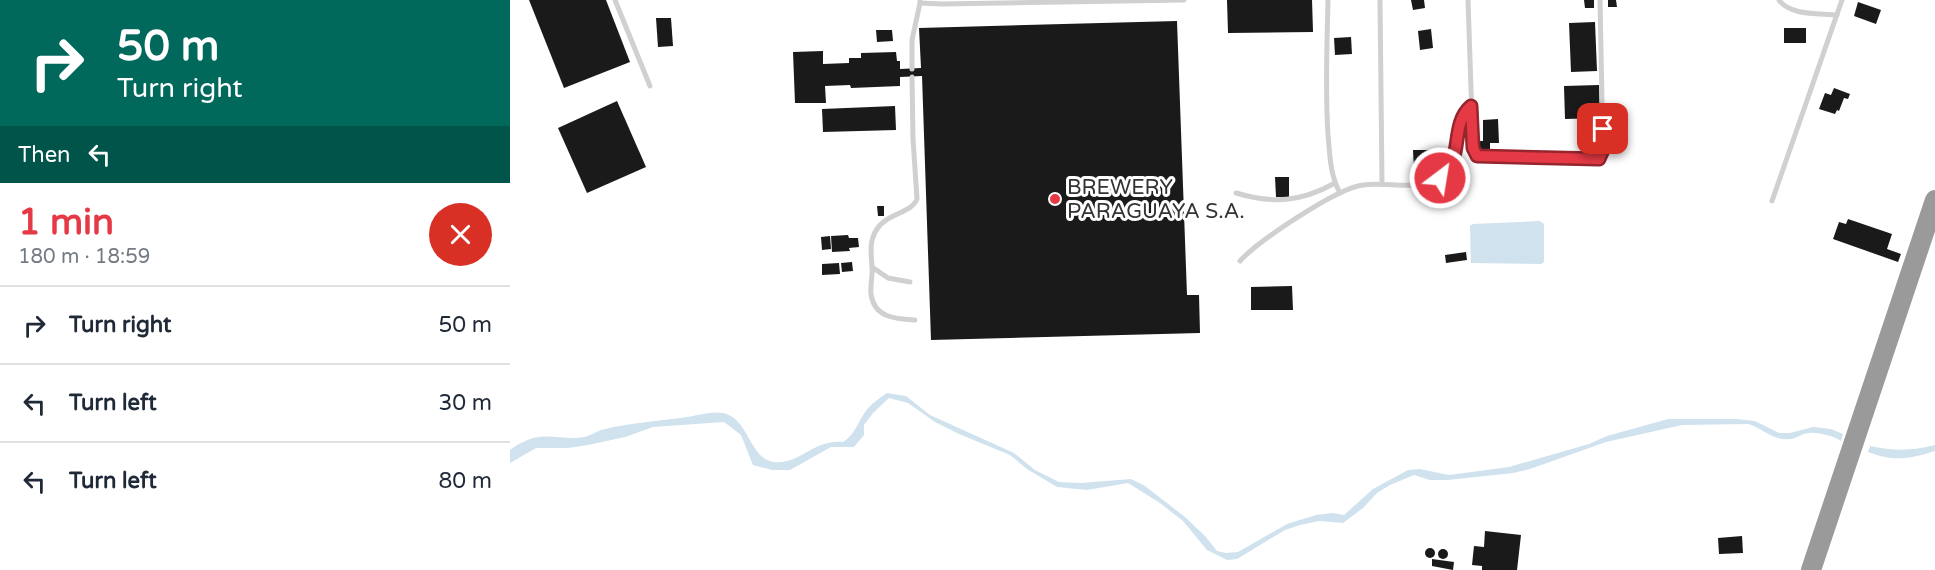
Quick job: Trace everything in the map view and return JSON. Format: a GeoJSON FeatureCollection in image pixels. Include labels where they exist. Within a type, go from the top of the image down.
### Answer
{"type":"FeatureCollection","features":[{"type":"Feature","properties":{"kind":"highway"},"geometry":{"type":"LineString","coordinates":[[1811,570],[1935,200]]}},
{"type":"Feature","properties":{"kind":"lane"},"geometry":{"type":"LineString","coordinates":[[615,0],[651,86]]}},
{"type":"Feature","properties":{"kind":"lane"},"geometry":{"type":"LineString","coordinates":[[912,69],[912,40],[920,2],[1184,0]]}},
{"type":"Feature","properties":{"kind":"lane"},"geometry":{"type":"LineString","coordinates":[[1328,0],[1326,106],[1331,170],[1340,193]]}},
{"type":"Feature","properties":{"kind":"lane"},"geometry":{"type":"LineString","coordinates":[[1380,0],[1382,184]]}},
{"type":"Feature","properties":{"kind":"lane"},"geometry":{"type":"LineString","coordinates":[[1468,0],[1473,148],[1477,156],[1599,159],[1603,150],[1600,0]]}},
{"type":"Feature","properties":{"kind":"lane"},"geometry":{"type":"LineString","coordinates":[[1779,0],[1784,6],[1796,11],[1837,15]]}},
{"type":"Feature","properties":{"kind":"lane"},"geometry":{"type":"LineString","coordinates":[[1772,201],[1842,0]]}},
{"type":"Feature","properties":{"kind":"lane"},"geometry":{"type":"LineString","coordinates":[[912,77],[917,199],[914,206],[885,219],[877,228],[871,244],[871,295],[880,312],[890,318],[915,320]]}},
{"type":"Feature","properties":{"kind":"lane"},"geometry":{"type":"LineString","coordinates":[[1240,261],[1248,252],[1289,222],[1340,193],[1361,185],[1382,184],[1398,187],[1422,184],[1440,178],[1452,167],[1461,118],[1471,106]]}},
{"type":"Feature","properties":{"kind":"lane"},"geometry":{"type":"LineString","coordinates":[[1236,193],[1256,199],[1296,200],[1317,193],[1335,183]]}},
{"type":"Feature","properties":{"kind":"lane"},"geometry":{"type":"LineString","coordinates":[[872,267],[888,278],[910,282]]}},
{"type":"Feature","properties":{"kind":"water"},"geometry":{"type":"Polygon","coordinates":[[[1540,221],[1544,224],[1544,262],[1541,264],[1471,263],[1470,226],[1473,224],[1540,221]]]}},
{"type":"Feature","properties":{"kind":"water"},"geometry":{"type":"Polygon","coordinates":[[[887,393],[906,396],[930,415],[1014,453],[1035,470],[1059,482],[1081,483],[1131,479],[1145,486],[1185,517],[1217,551],[1226,553],[1238,552],[1287,524],[1316,515],[1332,513],[1344,515],[1373,489],[1408,470],[1420,469],[1449,475],[1509,467],[1668,419],[1736,419],[1755,421],[1779,433],[1790,433],[1813,427],[1831,429],[1843,434],[1841,441],[1813,433],[1782,439],[1748,424],[1682,425],[1606,442],[1513,473],[1448,480],[1430,480],[1414,475],[1377,493],[1363,508],[1343,523],[1319,521],[1300,525],[1285,530],[1237,559],[1227,560],[1207,550],[1183,521],[1128,483],[1087,490],[1057,487],[1027,469],[1010,455],[935,422],[908,403],[889,398],[864,425],[864,435],[854,447],[831,447],[790,470],[772,470],[753,465],[741,435],[724,422],[653,427],[625,437],[588,445],[568,448],[536,448],[510,463],[510,450],[535,438],[584,437],[601,430],[715,412],[732,417],[739,423],[759,454],[765,459],[783,462],[792,460],[823,444],[843,442],[853,432],[867,409],[887,393]]]}},
{"type":"Feature","properties":{"kind":"water"},"geometry":{"type":"Polygon","coordinates":[[[1935,445],[1935,451],[1909,457],[1894,458],[1868,452],[1870,446],[1903,450],[1935,445]]]}},
{"type":"Feature","properties":{"kind":"building"},"geometry":{"type":"Polygon","coordinates":[[[529,0],[606,0],[630,62],[564,88],[529,0]]]}},
{"type":"Feature","properties":{"kind":"building"},"geometry":{"type":"Polygon","coordinates":[[[1227,0],[1312,0],[1313,32],[1228,33],[1227,0]]]}},
{"type":"Feature","properties":{"kind":"building"},"geometry":{"type":"Polygon","coordinates":[[[1411,0],[1424,0],[1425,8],[1413,10],[1411,0]]]}},
{"type":"Feature","properties":{"kind":"building"},"geometry":{"type":"Polygon","coordinates":[[[1584,0],[1594,0],[1594,8],[1585,8],[1584,0]]]}},
{"type":"Feature","properties":{"kind":"building"},"geometry":{"type":"Polygon","coordinates":[[[1608,0],[1616,0],[1617,7],[1608,7],[1608,0]]]}},
{"type":"Feature","properties":{"kind":"building"},"geometry":{"type":"Polygon","coordinates":[[[1858,2],[1881,10],[1876,24],[1854,16],[1858,2]]]}},
{"type":"Feature","properties":{"kind":"building"},"geometry":{"type":"Polygon","coordinates":[[[656,18],[671,18],[673,46],[658,47],[656,18]]]}},
{"type":"Feature","properties":{"kind":"building","name":"BREWERY PARAGUAYA S.A."},"geometry":{"type":"Polygon","coordinates":[[[1177,21],[1187,295],[1199,295],[1200,333],[931,340],[922,76],[900,77],[900,86],[851,88],[850,85],[825,86],[826,103],[795,103],[793,52],[823,51],[823,64],[849,63],[849,58],[861,58],[861,53],[896,52],[897,61],[900,61],[900,69],[921,68],[919,28],[1177,21]]]}},
{"type":"Feature","properties":{"kind":"building"},"geometry":{"type":"Polygon","coordinates":[[[1595,22],[1597,71],[1571,72],[1569,23],[1595,22]]]}},
{"type":"Feature","properties":{"kind":"building"},"geometry":{"type":"Polygon","coordinates":[[[1784,28],[1806,28],[1806,43],[1784,43],[1784,28]]]}},
{"type":"Feature","properties":{"kind":"building"},"geometry":{"type":"Polygon","coordinates":[[[1431,29],[1433,48],[1420,50],[1418,31],[1431,29]]]}},
{"type":"Feature","properties":{"kind":"building"},"geometry":{"type":"Polygon","coordinates":[[[876,30],[892,30],[893,41],[877,42],[876,30]]]}},
{"type":"Feature","properties":{"kind":"building"},"geometry":{"type":"Polygon","coordinates":[[[1351,37],[1352,54],[1335,55],[1334,38],[1351,37]]]}},
{"type":"Feature","properties":{"kind":"building"},"geometry":{"type":"Polygon","coordinates":[[[1599,85],[1600,118],[1565,119],[1564,86],[1599,85]]]}},
{"type":"Feature","properties":{"kind":"building"},"geometry":{"type":"Polygon","coordinates":[[[1834,88],[1850,94],[1848,99],[1844,98],[1839,111],[1837,110],[1835,114],[1819,109],[1825,93],[1831,95],[1834,88]]]}},
{"type":"Feature","properties":{"kind":"building"},"geometry":{"type":"Polygon","coordinates":[[[617,101],[646,167],[587,193],[558,128],[617,101]]]}},
{"type":"Feature","properties":{"kind":"building"},"geometry":{"type":"Polygon","coordinates":[[[895,106],[896,130],[823,132],[822,109],[895,106]]]}},
{"type":"Feature","properties":{"kind":"building"},"geometry":{"type":"Polygon","coordinates":[[[1498,119],[1499,143],[1490,143],[1490,151],[1476,151],[1476,141],[1483,141],[1483,120],[1498,119]]]}},
{"type":"Feature","properties":{"kind":"building"},"geometry":{"type":"Polygon","coordinates":[[[1413,150],[1431,150],[1432,170],[1414,170],[1413,150]]]}},
{"type":"Feature","properties":{"kind":"building"},"geometry":{"type":"Polygon","coordinates":[[[1275,177],[1289,177],[1289,197],[1276,197],[1275,177]]]}},
{"type":"Feature","properties":{"kind":"building"},"geometry":{"type":"Polygon","coordinates":[[[877,206],[884,206],[884,216],[878,216],[877,206]]]}},
{"type":"Feature","properties":{"kind":"building"},"geometry":{"type":"Polygon","coordinates":[[[1848,219],[1892,234],[1887,249],[1901,254],[1898,262],[1833,239],[1839,222],[1846,224],[1848,219]]]}},
{"type":"Feature","properties":{"kind":"building"},"geometry":{"type":"Polygon","coordinates":[[[848,235],[849,238],[858,238],[859,247],[849,248],[850,251],[832,252],[831,236],[848,235]]]}},
{"type":"Feature","properties":{"kind":"building"},"geometry":{"type":"Polygon","coordinates":[[[830,236],[831,249],[822,250],[821,237],[830,236]]]}},
{"type":"Feature","properties":{"kind":"building"},"geometry":{"type":"Polygon","coordinates":[[[1466,252],[1467,260],[1446,263],[1445,255],[1466,252]]]}},
{"type":"Feature","properties":{"kind":"building"},"geometry":{"type":"Polygon","coordinates":[[[852,262],[853,271],[842,272],[841,263],[852,262]]]}},
{"type":"Feature","properties":{"kind":"building"},"geometry":{"type":"Polygon","coordinates":[[[839,263],[840,274],[822,275],[822,264],[839,263]]]}},
{"type":"Feature","properties":{"kind":"building"},"geometry":{"type":"Polygon","coordinates":[[[1292,286],[1293,310],[1251,310],[1251,287],[1292,286]]]}},
{"type":"Feature","properties":{"kind":"building"},"geometry":{"type":"Polygon","coordinates":[[[1485,531],[1521,535],[1517,570],[1482,570],[1482,566],[1472,565],[1474,546],[1484,547],[1485,531]]]}},
{"type":"Feature","properties":{"kind":"building"},"geometry":{"type":"Polygon","coordinates":[[[1742,536],[1743,553],[1719,554],[1718,538],[1742,536]]]}},
{"type":"Feature","properties":{"kind":"building"},"geometry":{"type":"Polygon","coordinates":[[[1430,548],[1434,549],[1434,557],[1430,558],[1426,557],[1425,553],[1426,549],[1430,548]]]}},
{"type":"Feature","properties":{"kind":"building"},"geometry":{"type":"Polygon","coordinates":[[[1443,549],[1447,550],[1447,558],[1443,559],[1439,558],[1438,554],[1439,550],[1443,549]]]}},
{"type":"Feature","properties":{"kind":"building"},"geometry":{"type":"Polygon","coordinates":[[[1432,559],[1454,562],[1453,570],[1432,566],[1432,559]]]}},
{"type":"Feature","properties":{"kind":"place","name":"BREWERY PARAGUAYA S.A."},"geometry":{"type":"Point","coordinates":[1055,199]}},
{"type":"Feature","properties":{"kind":"route"},"geometry":{"type":"LineString","coordinates":[[1440,178],[1452,167],[1461,118],[1471,106],[1473,148],[1477,156],[1599,159],[1603,150],[1603,129]]}}]}
